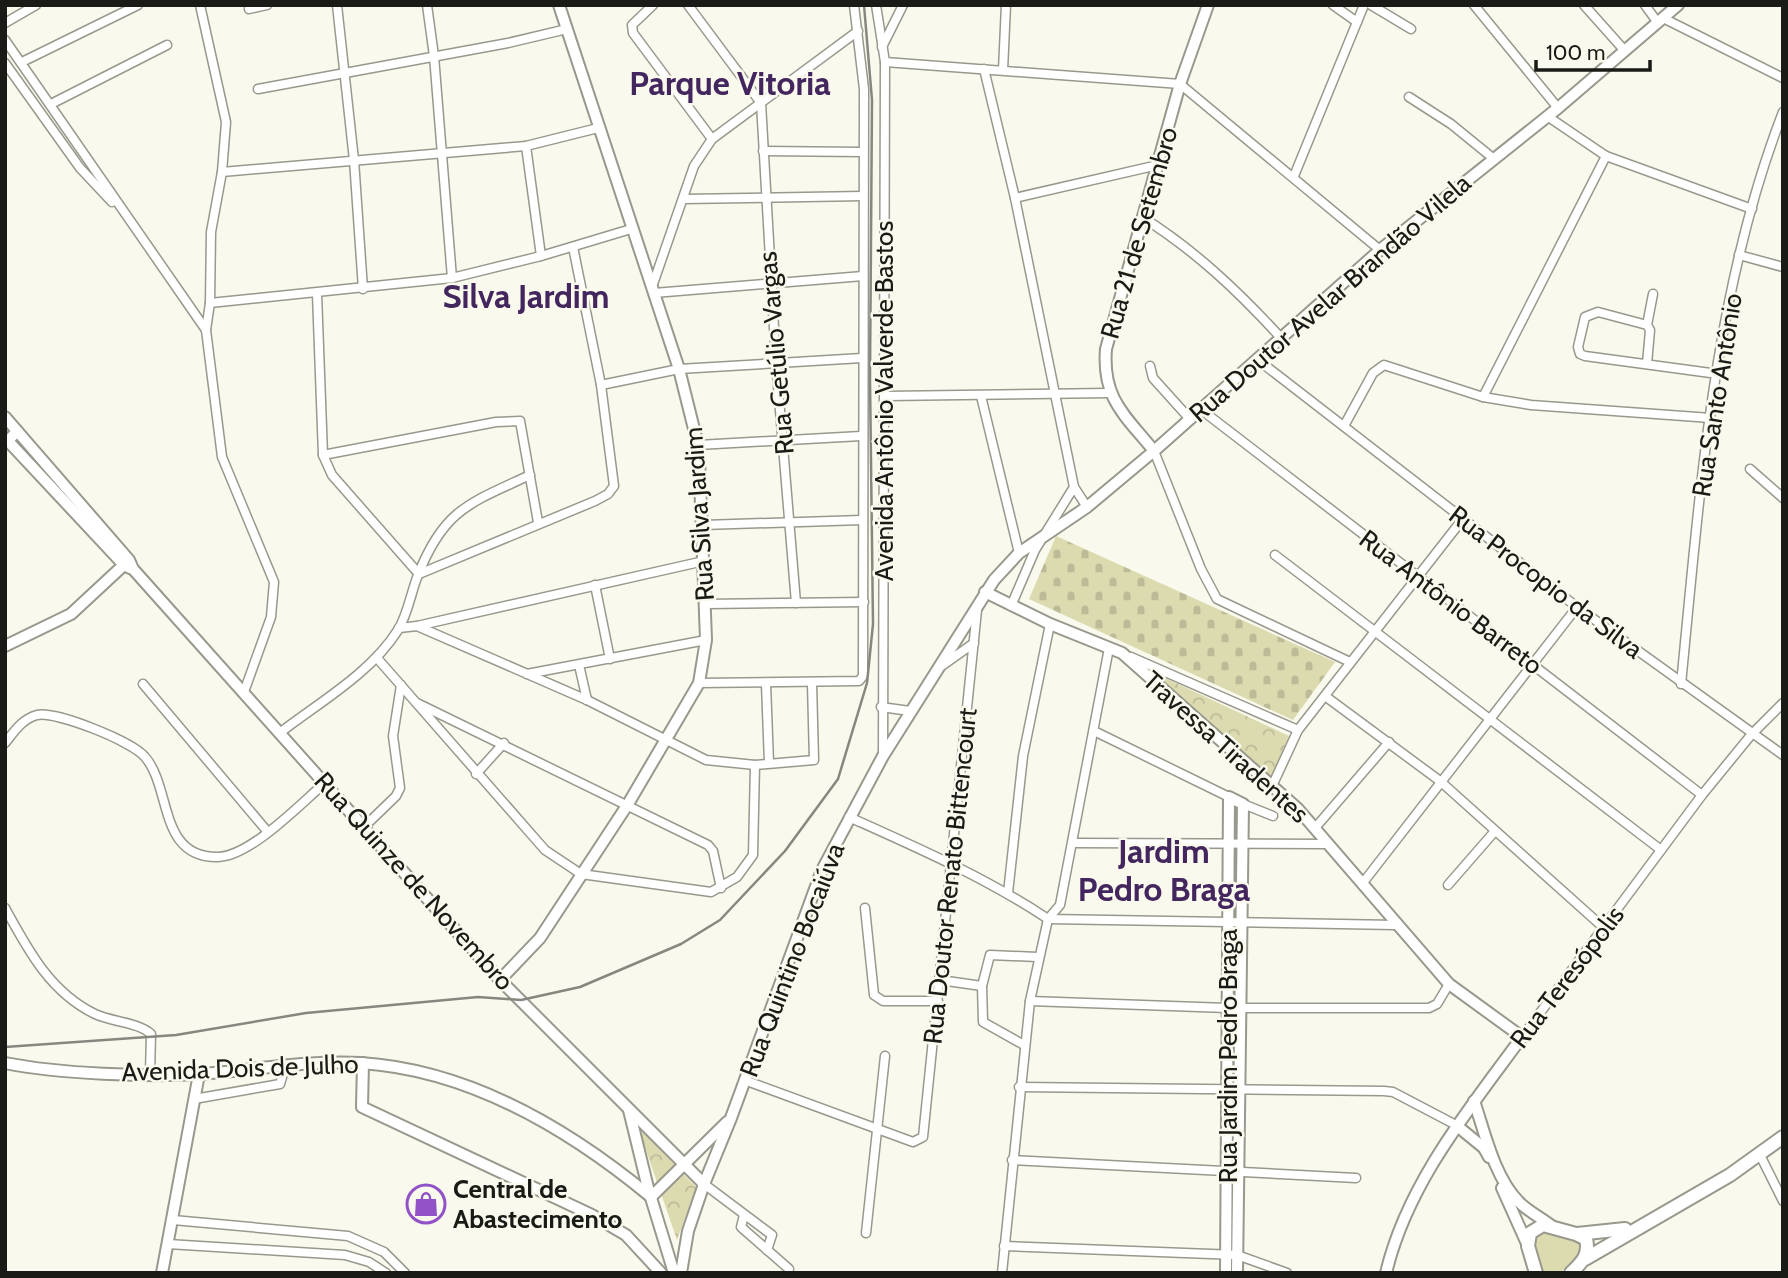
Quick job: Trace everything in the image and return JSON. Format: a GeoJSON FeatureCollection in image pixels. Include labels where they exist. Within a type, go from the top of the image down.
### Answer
{"type":"FeatureCollection","features":[{"type":"Feature","properties":{"kind":"main road"},"geometry":{"type":"LineString","coordinates":[[1571,1273],[1585,1259],[1760,1155],[1783,1137]]}},
{"type":"Feature","properties":{"kind":"main road"},"geometry":{"type":"LineString","coordinates":[[1576,1234],[1608,1233],[1646,1223]]}},
{"type":"Feature","properties":{"kind":"main road"},"geometry":{"type":"LineString","coordinates":[[1535,1272],[1528,1246],[1534,1229],[1543,1225],[1576,1234],[1586,1240],[1588,1248],[1585,1259]]}},
{"type":"Feature","properties":{"kind":"street"},"geometry":{"type":"LineString","coordinates":[[5,23],[36,5]]}},
{"type":"Feature","properties":{"kind":"street"},"geometry":{"type":"LineString","coordinates":[[22,62],[138,5]]}},
{"type":"Feature","properties":{"kind":"street"},"geometry":{"type":"LineString","coordinates":[[201,5],[226,122],[222,172],[211,232],[210,303],[206,330],[222,457],[274,582],[271,617],[244,692]]}},
{"type":"Feature","properties":{"kind":"street"},"geometry":{"type":"LineString","coordinates":[[249,9],[267,5]]}},
{"type":"Feature","properties":{"kind":"street"},"geometry":{"type":"LineString","coordinates":[[337,5],[354,160],[363,289]]}},
{"type":"Feature","properties":{"kind":"street"},"geometry":{"type":"LineString","coordinates":[[427,5],[434,56],[452,278]]}},
{"type":"Feature","properties":{"kind":"street","name":"Rua Silva Jardim"},"geometry":{"type":"LineString","coordinates":[[500,980],[540,938],[628,804],[699,683],[706,640],[698,445],[679,369],[559,5]]}},
{"type":"Feature","properties":{"kind":"street"},"geometry":{"type":"LineString","coordinates":[[688,5],[761,103]]}},
{"type":"Feature","properties":{"kind":"street","name":"Avenida Antônio Valverde Bastos"},"geometry":{"type":"LineString","coordinates":[[812,684],[859,681],[863,676],[861,436],[864,89],[854,5]]}},
{"type":"Feature","properties":{"kind":"street","name":"Avenida Antônio Valverde Bastos"},"geometry":{"type":"LineString","coordinates":[[876,5],[884,62],[886,396],[881,707],[883,756]]}},
{"type":"Feature","properties":{"kind":"street"},"geometry":{"type":"LineString","coordinates":[[883,47],[903,5]]}},
{"type":"Feature","properties":{"kind":"street"},"geometry":{"type":"LineString","coordinates":[[1003,70],[1006,5]]}},
{"type":"Feature","properties":{"kind":"street","name":"Rua 21 de Setembro"},"geometry":{"type":"LineString","coordinates":[[1109,393],[1104,368],[1111,324],[1180,84],[1208,5]]}},
{"type":"Feature","properties":{"kind":"street"},"geometry":{"type":"LineString","coordinates":[[1333,5],[1357,22]]}},
{"type":"Feature","properties":{"kind":"street"},"geometry":{"type":"LineString","coordinates":[[1294,176],[1364,5]]}},
{"type":"Feature","properties":{"kind":"street"},"geometry":{"type":"LineString","coordinates":[[1371,5],[1411,29]]}},
{"type":"Feature","properties":{"kind":"street"},"geometry":{"type":"LineString","coordinates":[[1474,5],[1558,108]]}},
{"type":"Feature","properties":{"kind":"street"},"geometry":{"type":"LineString","coordinates":[[1584,5],[1625,51]]}},
{"type":"Feature","properties":{"kind":"street"},"geometry":{"type":"LineString","coordinates":[[1645,5],[1660,20],[1783,78]]}},
{"type":"Feature","properties":{"kind":"street","name":"Rua Doutor Avelar Brandão Vilela"},"geometry":{"type":"LineString","coordinates":[[985,592],[1019,553],[1087,506],[1154,451],[1199,408],[1258,360],[1380,250],[1558,108],[1678,5]]}},
{"type":"Feature","properties":{"kind":"street"},"geometry":{"type":"LineString","coordinates":[[654,6],[632,25],[633,33],[712,139]]}},
{"type":"Feature","properties":{"kind":"street"},"geometry":{"type":"LineString","coordinates":[[258,89],[567,29]]}},
{"type":"Feature","properties":{"kind":"street"},"geometry":{"type":"LineString","coordinates":[[858,31],[712,139],[694,166],[653,290],[863,276]]}},
{"type":"Feature","properties":{"kind":"street"},"geometry":{"type":"LineString","coordinates":[[5,40],[8,50],[22,62],[121,210],[206,330]]}},
{"type":"Feature","properties":{"kind":"street"},"geometry":{"type":"LineString","coordinates":[[44,117],[53,107],[167,45]]}},
{"type":"Feature","properties":{"kind":"street"},"geometry":{"type":"LineString","coordinates":[[884,62],[1180,84],[1380,250]]}},
{"type":"Feature","properties":{"kind":"street"},"geometry":{"type":"LineString","coordinates":[[5,63],[93,184],[121,210]]}},
{"type":"Feature","properties":{"kind":"street"},"geometry":{"type":"LineString","coordinates":[[984,69],[1015,198],[1074,487],[1087,506]]}},
{"type":"Feature","properties":{"kind":"street"},"geometry":{"type":"LineString","coordinates":[[1409,97],[1458,129],[1494,159]]}},
{"type":"Feature","properties":{"kind":"street","name":"Rua Getúlio Vargas"},"geometry":{"type":"LineString","coordinates":[[761,103],[764,199],[775,362],[796,603]]}},
{"type":"Feature","properties":{"kind":"street"},"geometry":{"type":"LineString","coordinates":[[1547,116],[1606,156],[1752,209]]}},
{"type":"Feature","properties":{"kind":"street","name":"Rua Santo Antônio"},"geometry":{"type":"LineString","coordinates":[[1681,684],[1711,418],[1739,255],[1782,116]]}},
{"type":"Feature","properties":{"kind":"street"},"geometry":{"type":"LineString","coordinates":[[222,172],[526,146],[598,128]]}},
{"type":"Feature","properties":{"kind":"street"},"geometry":{"type":"LineString","coordinates":[[526,146],[541,257]]}},
{"type":"Feature","properties":{"kind":"street"},"geometry":{"type":"LineString","coordinates":[[763,151],[863,152]]}},
{"type":"Feature","properties":{"kind":"street"},"geometry":{"type":"LineString","coordinates":[[1483,397],[1606,156]]}},
{"type":"Feature","properties":{"kind":"street"},"geometry":{"type":"LineString","coordinates":[[1015,198],[1158,165]]}},
{"type":"Feature","properties":{"kind":"street"},"geometry":{"type":"LineString","coordinates":[[683,199],[863,197]]}},
{"type":"Feature","properties":{"kind":"street"},"geometry":{"type":"LineString","coordinates":[[1142,217],[1176,238],[1220,275],[1282,339]]}},
{"type":"Feature","properties":{"kind":"street"},"geometry":{"type":"LineString","coordinates":[[210,303],[452,278],[541,257],[631,229]]}},
{"type":"Feature","properties":{"kind":"street"},"geometry":{"type":"LineString","coordinates":[[419,573],[538,522],[595,501],[608,494],[614,486],[601,385],[573,247]]}},
{"type":"Feature","properties":{"kind":"street"},"geometry":{"type":"LineString","coordinates":[[1739,255],[1783,268]]}},
{"type":"Feature","properties":{"kind":"street"},"geometry":{"type":"LineString","coordinates":[[317,294],[323,455],[332,475],[419,573]]}},
{"type":"Feature","properties":{"kind":"street"},"geometry":{"type":"LineString","coordinates":[[1647,365],[1650,330],[1647,325],[1653,294]]}},
{"type":"Feature","properties":{"kind":"street"},"geometry":{"type":"LineString","coordinates":[[1647,325],[1594,312],[1585,317],[1578,346],[1580,354],[1718,374]]}},
{"type":"Feature","properties":{"kind":"street"},"geometry":{"type":"LineString","coordinates":[[601,385],[679,369],[862,358]]}},
{"type":"Feature","properties":{"kind":"street","name":"Rua Procopio da Silva"},"geometry":{"type":"LineString","coordinates":[[1258,360],[1577,607],[1751,735],[1783,755]]}},
{"type":"Feature","properties":{"kind":"street"},"geometry":{"type":"LineString","coordinates":[[1344,426],[1373,373],[1380,366],[1390,365],[1433,383],[1483,397],[1593,411],[1711,418]]}},
{"type":"Feature","properties":{"kind":"street"},"geometry":{"type":"LineString","coordinates":[[1150,366],[1153,378],[1189,418]]}},
{"type":"Feature","properties":{"kind":"street"},"geometry":{"type":"LineString","coordinates":[[886,396],[1109,393],[1154,451],[1201,569],[1217,599],[1350,662]]}},
{"type":"Feature","properties":{"kind":"street"},"geometry":{"type":"LineString","coordinates":[[981,396],[1019,553]]}},
{"type":"Feature","properties":{"kind":"street","name":"Rua Antônio Barreto"},"geometry":{"type":"LineString","coordinates":[[1199,408],[1702,795]]}},
{"type":"Feature","properties":{"kind":"street","name":"Rua Quinze de Novembro"},"geometry":{"type":"LineString","coordinates":[[5,417],[42,469]]}},
{"type":"Feature","properties":{"kind":"street"},"geometry":{"type":"LineString","coordinates":[[323,455],[520,421],[538,522]]}},
{"type":"Feature","properties":{"kind":"street"},"geometry":{"type":"LineString","coordinates":[[7,439],[17,431]]}},
{"type":"Feature","properties":{"kind":"street"},"geometry":{"type":"LineString","coordinates":[[698,445],[861,436]]}},
{"type":"Feature","properties":{"kind":"street","name":"Rua Quinze de Novembro"},"geometry":{"type":"LineString","coordinates":[[7,439],[42,469],[326,782],[500,980],[704,1184]]}},
{"type":"Feature","properties":{"kind":"street"},"geometry":{"type":"LineString","coordinates":[[1750,469],[1783,498]]}},
{"type":"Feature","properties":{"kind":"street"},"geometry":{"type":"LineString","coordinates":[[281,732],[377,658],[400,628],[419,573],[436,537],[456,512],[530,475]]}},
{"type":"Feature","properties":{"kind":"street"},"geometry":{"type":"LineString","coordinates":[[1011,606],[1042,539],[1074,487]]}},
{"type":"Feature","properties":{"kind":"street"},"geometry":{"type":"LineString","coordinates":[[703,524],[790,524],[862,520]]}},
{"type":"Feature","properties":{"kind":"street"},"geometry":{"type":"LineString","coordinates":[[1273,784],[1298,730],[1419,579],[1462,520]]}},
{"type":"Feature","properties":{"kind":"street"},"geometry":{"type":"LineString","coordinates":[[1275,555],[1661,850]]}},
{"type":"Feature","properties":{"kind":"street"},"geometry":{"type":"LineString","coordinates":[[400,628],[704,561]]}},
{"type":"Feature","properties":{"kind":"street"},"geometry":{"type":"LineString","coordinates":[[5,646],[71,614],[129,565]]}},
{"type":"Feature","properties":{"kind":"street"},"geometry":{"type":"LineString","coordinates":[[595,585],[610,659]]}},
{"type":"Feature","properties":{"kind":"street","name":"Travessa Tiradentes"},"geometry":{"type":"LineString","coordinates":[[985,592],[1050,624],[1122,653],[1273,784],[1315,828],[1448,984],[1522,1037]]}},
{"type":"Feature","properties":{"kind":"street","name":"Rua Quintino Bocaiúva"},"geometry":{"type":"LineString","coordinates":[[681,1273],[686,1241],[704,1184],[822,870],[883,756],[985,592]]}},
{"type":"Feature","properties":{"kind":"street"},"geometry":{"type":"LineString","coordinates":[[706,604],[864,602]]}},
{"type":"Feature","properties":{"kind":"street","name":"Rua Doutor Renato Bittencourt"},"geometry":{"type":"LineString","coordinates":[[876,1130],[913,1142],[923,1137],[953,863],[977,603]]}},
{"type":"Feature","properties":{"kind":"street"},"geometry":{"type":"LineString","coordinates":[[1362,884],[1577,607]]}},
{"type":"Feature","properties":{"kind":"street"},"geometry":{"type":"LineString","coordinates":[[1008,892],[1023,756],[1050,624]]}},
{"type":"Feature","properties":{"kind":"street"},"geometry":{"type":"LineString","coordinates":[[417,626],[587,700],[706,760],[755,765],[810,762],[816,756],[812,684],[699,683]]}},
{"type":"Feature","properties":{"kind":"street"},"geometry":{"type":"LineString","coordinates":[[527,674],[706,640]]}},
{"type":"Feature","properties":{"kind":"street"},"geometry":{"type":"LineString","coordinates":[[938,669],[974,643]]}},
{"type":"Feature","properties":{"kind":"street"},"geometry":{"type":"LineString","coordinates":[[1002,1273],[1019,1087],[1037,957],[1048,919],[1060,905],[1109,648]]}},
{"type":"Feature","properties":{"kind":"street"},"geometry":{"type":"LineString","coordinates":[[1122,653],[1298,730]]}},
{"type":"Feature","properties":{"kind":"street"},"geometry":{"type":"LineString","coordinates":[[377,658],[545,850],[581,874],[707,892],[721,888],[737,877],[753,855],[755,765]]}},
{"type":"Feature","properties":{"kind":"street"},"geometry":{"type":"LineString","coordinates":[[579,665],[587,700]]}},
{"type":"Feature","properties":{"kind":"street"},"geometry":{"type":"LineString","coordinates":[[144,684],[267,831]]}},
{"type":"Feature","properties":{"kind":"street"},"geometry":{"type":"LineString","coordinates":[[766,684],[769,763]]}},
{"type":"Feature","properties":{"kind":"street"},"geometry":{"type":"LineString","coordinates":[[365,827],[396,796],[400,788],[393,736],[401,685]]}},
{"type":"Feature","properties":{"kind":"street"},"geometry":{"type":"LineString","coordinates":[[1325,696],[1440,782],[1604,928]]}},
{"type":"Feature","properties":{"kind":"street"},"geometry":{"type":"LineString","coordinates":[[417,703],[504,743],[708,845],[713,851],[721,888]]}},
{"type":"Feature","properties":{"kind":"street","name":"Rua Teresópolis"},"geometry":{"type":"LineString","coordinates":[[1386,1273],[1398,1228],[1456,1125],[1702,795],[1751,735],[1783,703]]}},
{"type":"Feature","properties":{"kind":"street"},"geometry":{"type":"LineString","coordinates":[[881,707],[910,711]]}},
{"type":"Feature","properties":{"kind":"street"},"geometry":{"type":"LineString","coordinates":[[5,743],[24,722],[47,715],[113,736],[139,751],[156,775],[173,832],[190,848],[216,857],[233,855],[267,831],[326,782]]}},
{"type":"Feature","properties":{"kind":"street"},"geometry":{"type":"LineString","coordinates":[[1094,731],[1273,816]]}},
{"type":"Feature","properties":{"kind":"street"},"geometry":{"type":"LineString","coordinates":[[1315,828],[1389,742]]}},
{"type":"Feature","properties":{"kind":"street"},"geometry":{"type":"LineString","coordinates":[[476,774],[504,743]]}},
{"type":"Feature","properties":{"kind":"street","name":"Rua Jardim Pedro Braga"},"geometry":{"type":"LineString","coordinates":[[1229,797],[1228,1171],[1232,1254],[1237,1273]]}},
{"type":"Feature","properties":{"kind":"street","name":"Rua Jardim Pedro Braga"},"geometry":{"type":"LineString","coordinates":[[1226,1273],[1232,1254],[1240,1171],[1243,804]]}},
{"type":"Feature","properties":{"kind":"street"},"geometry":{"type":"LineString","coordinates":[[849,817],[953,863],[1008,892],[1048,919],[1395,925]]}},
{"type":"Feature","properties":{"kind":"street"},"geometry":{"type":"LineString","coordinates":[[1448,884],[1495,831]]}},
{"type":"Feature","properties":{"kind":"street"},"geometry":{"type":"LineString","coordinates":[[1073,843],[1326,844]]}},
{"type":"Feature","properties":{"kind":"street"},"geometry":{"type":"LineString","coordinates":[[5,908],[31,955],[61,991],[79,1005],[114,1022],[144,1029],[151,1034],[150,1074]]}},
{"type":"Feature","properties":{"kind":"street"},"geometry":{"type":"LineString","coordinates":[[865,908],[874,995],[883,1001],[937,1001]]}},
{"type":"Feature","properties":{"kind":"street","name":"Rua Doutor Renato Bittencourt"},"geometry":{"type":"LineString","coordinates":[[1024,1045],[983,1022],[982,986],[990,955],[1037,957]]}},
{"type":"Feature","properties":{"kind":"street"},"geometry":{"type":"LineString","coordinates":[[940,980],[982,986]]}},
{"type":"Feature","properties":{"kind":"street"},"geometry":{"type":"LineString","coordinates":[[1030,1001],[1227,1008],[1432,1008],[1448,984]]}},
{"type":"Feature","properties":{"kind":"street"},"geometry":{"type":"LineString","coordinates":[[866,1233],[885,1056]]}},
{"type":"Feature","properties":{"kind":"street","name":"Avenida Dois de Julho"},"geometry":{"type":"LineString","coordinates":[[5,1063],[150,1074],[199,1074],[363,1063],[454,1082],[496,1098],[567,1134],[605,1159],[651,1197]]}},
{"type":"Feature","properties":{"kind":"street"},"geometry":{"type":"LineString","coordinates":[[363,1063],[362,1107],[592,1215],[626,1235],[661,1273]]}},
{"type":"Feature","properties":{"kind":"street"},"geometry":{"type":"LineString","coordinates":[[194,1099],[280,1084],[285,1067]]}},
{"type":"Feature","properties":{"kind":"street"},"geometry":{"type":"LineString","coordinates":[[162,1273],[199,1074]]}},
{"type":"Feature","properties":{"kind":"street"},"geometry":{"type":"LineString","coordinates":[[744,1080],[876,1130]]}},
{"type":"Feature","properties":{"kind":"street"},"geometry":{"type":"LineString","coordinates":[[1019,1087],[1389,1091],[1456,1125],[1486,1151],[1528,1246]]}},
{"type":"Feature","properties":{"kind":"street"},"geometry":{"type":"LineString","coordinates":[[1474,1101],[1490,1148],[1508,1187],[1519,1202],[1553,1227]]}},
{"type":"Feature","properties":{"kind":"street"},"geometry":{"type":"LineString","coordinates":[[629,1110],[674,1273]]}},
{"type":"Feature","properties":{"kind":"street"},"geometry":{"type":"LineString","coordinates":[[651,1197],[731,1118]]}},
{"type":"Feature","properties":{"kind":"street"},"geometry":{"type":"LineString","coordinates":[[1760,1155],[1783,1201]]}},
{"type":"Feature","properties":{"kind":"street"},"geometry":{"type":"LineString","coordinates":[[1012,1160],[1356,1178]]}},
{"type":"Feature","properties":{"kind":"street"},"geometry":{"type":"LineString","coordinates":[[704,1184],[772,1236],[767,1250]]}},
{"type":"Feature","properties":{"kind":"street"},"geometry":{"type":"LineString","coordinates":[[744,1215],[741,1227],[789,1269]]}},
{"type":"Feature","properties":{"kind":"street"},"geometry":{"type":"LineString","coordinates":[[173,1220],[348,1236],[384,1252],[405,1273]]}},
{"type":"Feature","properties":{"kind":"street"},"geometry":{"type":"LineString","coordinates":[[660,1226],[673,1244],[686,1241]]}},
{"type":"Feature","properties":{"kind":"street"},"geometry":{"type":"LineString","coordinates":[[168,1244],[345,1255],[369,1262],[386,1273]]}},
{"type":"Feature","properties":{"kind":"street"},"geometry":{"type":"LineString","coordinates":[[1004,1246],[1232,1254],[1287,1273]]}},
{"type":"Feature","properties":{"kind":"green space"},"geometry":{"type":"Polygon","coordinates":[[[1056,536],[1335,662],[1293,720],[1029,599],[1056,536]]]}},
{"type":"Feature","properties":{"kind":"green space"},"geometry":{"type":"Polygon","coordinates":[[[1148,670],[1289,736],[1271,778],[1148,670]]]}},
{"type":"Feature","properties":{"kind":"green space"},"geometry":{"type":"Polygon","coordinates":[[[643,1132],[696,1187],[677,1240],[641,1136],[643,1132]]]}},
{"type":"Feature","properties":{"kind":"green space"},"geometry":{"type":"Polygon","coordinates":[[[1541,1228],[1579,1238],[1585,1248],[1560,1273],[1541,1273],[1532,1236],[1541,1228]]]}},
{"type":"Feature","properties":{"kind":"railway"},"geometry":{"type":"LineString","coordinates":[[5,1047],[176,1035],[306,1013],[478,997],[521,1000],[580,987],[681,944],[720,920],[785,851],[838,779],[867,683],[873,624],[870,379],[872,100],[864,5]]}},
{"type":"Feature","properties":{"kind":"place","name":"Central de Abastecimento"},"geometry":{"type":"Point","coordinates":[426,1204]}},
{"type":"Feature","properties":{"kind":"district","name":"Parque Vitoria"},"geometry":{"type":"Point","coordinates":[730,83]}},
{"type":"Feature","properties":{"kind":"district","name":"Silva Jardim"},"geometry":{"type":"Point","coordinates":[526,296]}},
{"type":"Feature","properties":{"kind":"district","name":"Jardim Pedro Braga"},"geometry":{"type":"Point","coordinates":[1164,870]}}]}
